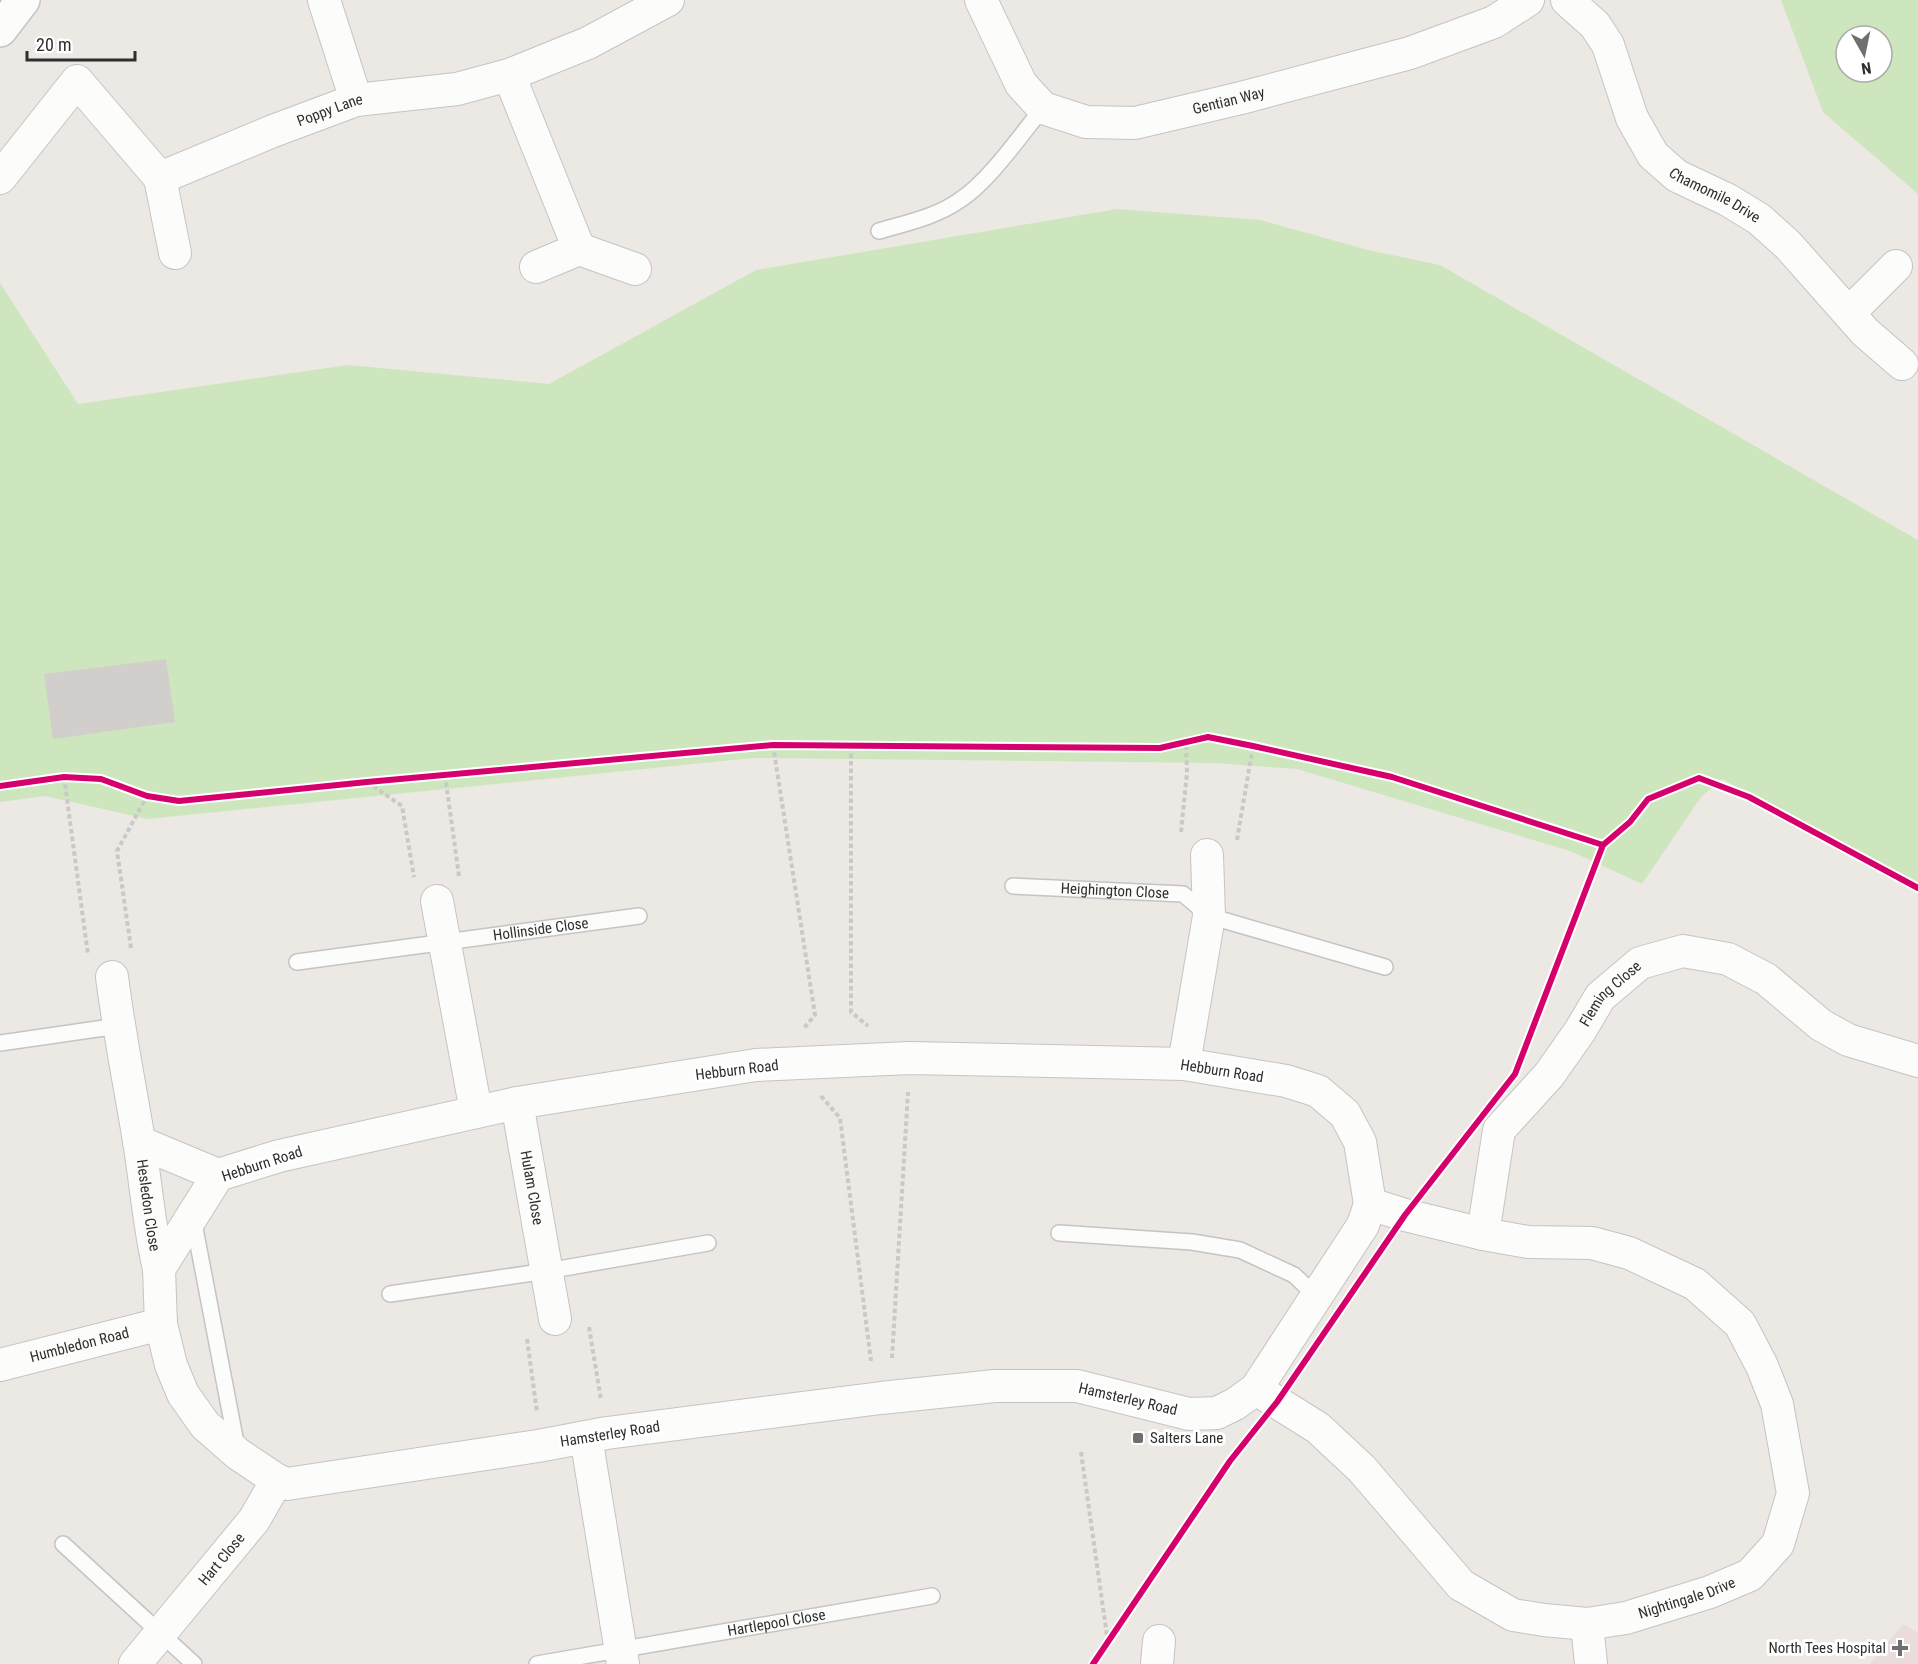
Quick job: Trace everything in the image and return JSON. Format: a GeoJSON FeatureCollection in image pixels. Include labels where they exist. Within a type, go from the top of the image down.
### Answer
{"type":"FeatureCollection","features":[{"type":"Feature","properties":{"kind":"street"},"geometry":{"type":"LineString","coordinates":[[0,30],[23,0]]}},
{"type":"Feature","properties":{"kind":"street"},"geometry":{"type":"LineString","coordinates":[[324,0],[356,100]]}},
{"type":"Feature","properties":{"kind":"street","name":"Poppy Lane"},"geometry":{"type":"LineString","coordinates":[[160,178],[273,131],[356,100],[457,89],[509,75],[588,43],[668,0]]}},
{"type":"Feature","properties":{"kind":"street","name":"Gentian Way"},"geometry":{"type":"LineString","coordinates":[[981,0],[1021,84],[1043,108],[1086,122],[1135,123],[1241,98],[1410,53],[1494,22],[1528,0]]}},
{"type":"Feature","properties":{"kind":"street","name":"Chamomile Drive"},"geometry":{"type":"LineString","coordinates":[[1567,0],[1596,25],[1608,45],[1632,117],[1653,155],[1677,176],[1728,200],[1759,219],[1788,245],[1865,332],[1902,364]]}},
{"type":"Feature","properties":{"kind":"street"},"geometry":{"type":"LineString","coordinates":[[509,75],[579,249]]}},
{"type":"Feature","properties":{"kind":"street"},"geometry":{"type":"LineString","coordinates":[[0,178],[77,81],[160,178],[175,253]]}},
{"type":"Feature","properties":{"kind":"street"},"geometry":{"type":"LineString","coordinates":[[536,267],[579,249],[635,269]]}},
{"type":"Feature","properties":{"kind":"street"},"geometry":{"type":"LineString","coordinates":[[1849,313],[1896,266]]}},
{"type":"Feature","properties":{"kind":"street"},"geometry":{"type":"LineString","coordinates":[[1184,1064],[1209,916],[1207,855]]}},
{"type":"Feature","properties":{"kind":"street"},"geometry":{"type":"LineString","coordinates":[[437,901],[476,1111]]}},
{"type":"Feature","properties":{"kind":"street","name":"Fleming Close"},"geometry":{"type":"LineString","coordinates":[[1483,1234],[1499,1130],[1549,1075],[1580,1031],[1600,997],[1640,963],[1683,951],[1728,958],[1766,979],[1821,1026],[1848,1040],[1918,1061]]}},
{"type":"Feature","properties":{"kind":"street","name":"Hesledon Close"},"geometry":{"type":"LineString","coordinates":[[112,977],[118,1026],[139,1142],[151,1233],[159,1269]]}},
{"type":"Feature","properties":{"kind":"street","name":"Hebburn Road"},"geometry":{"type":"LineString","coordinates":[[193,1215],[218,1175],[279,1156],[476,1111],[756,1065],[910,1058],[1184,1064],[1286,1081],[1318,1091],[1345,1114],[1360,1142],[1370,1204]]}},
{"type":"Feature","properties":{"kind":"street","name":"Hulam Close"},"geometry":{"type":"LineString","coordinates":[[518,1103],[555,1319]]}},
{"type":"Feature","properties":{"kind":"street","name":"Hesledon Close"},"geometry":{"type":"LineString","coordinates":[[139,1142],[218,1175]]}},
{"type":"Feature","properties":{"kind":"street"},"geometry":{"type":"LineString","coordinates":[[1256,1389],[1363,1225],[1370,1204]]}},
{"type":"Feature","properties":{"kind":"street","name":"Nightingale Drive"},"geometry":{"type":"LineString","coordinates":[[1256,1389],[1318,1428],[1353,1461],[1461,1585],[1513,1615],[1587,1624],[1626,1618],[1710,1592],[1750,1575],[1778,1544],[1793,1493],[1777,1404],[1762,1366],[1740,1324],[1695,1284],[1629,1253],[1592,1243],[1528,1242],[1483,1234],[1370,1204]]}},
{"type":"Feature","properties":{"kind":"street"},"geometry":{"type":"LineString","coordinates":[[159,1269],[193,1215]]}},
{"type":"Feature","properties":{"kind":"street","name":"Hamsterley Road"},"geometry":{"type":"LineString","coordinates":[[159,1269],[161,1324],[171,1365],[183,1394],[205,1425],[238,1454],[277,1480],[287,1484],[607,1433],[994,1386],[1077,1386],[1190,1414],[1217,1413],[1256,1389]]}},
{"type":"Feature","properties":{"kind":"street","name":"Humbledon Road"},"geometry":{"type":"LineString","coordinates":[[0,1365],[161,1324]]}},
{"type":"Feature","properties":{"kind":"street"},"geometry":{"type":"LineString","coordinates":[[586,1437],[622,1657]]}},
{"type":"Feature","properties":{"kind":"street","name":"Hart Close"},"geometry":{"type":"LineString","coordinates":[[135,1664],[254,1520],[277,1480]]}},
{"type":"Feature","properties":{"kind":"street"},"geometry":{"type":"LineString","coordinates":[[1587,1624],[1591,1664]]}},
{"type":"Feature","properties":{"kind":"lane"},"geometry":{"type":"LineString","coordinates":[[879,231],[929,216],[960,201],[984,180],[1043,108]]}},
{"type":"Feature","properties":{"kind":"lane","name":"Heighington Close"},"geometry":{"type":"LineString","coordinates":[[1013,886],[1183,894],[1209,916],[1384,967]]}},
{"type":"Feature","properties":{"kind":"lane","name":"Hollinside Close"},"geometry":{"type":"LineString","coordinates":[[297,962],[639,916]]}},
{"type":"Feature","properties":{"kind":"lane"},"geometry":{"type":"LineString","coordinates":[[0,1043],[118,1026]]}},
{"type":"Feature","properties":{"kind":"lane"},"geometry":{"type":"LineString","coordinates":[[193,1215],[238,1454]]}},
{"type":"Feature","properties":{"kind":"lane"},"geometry":{"type":"LineString","coordinates":[[1059,1233],[1192,1242],[1240,1250],[1294,1275],[1316,1296]]}},
{"type":"Feature","properties":{"kind":"lane"},"geometry":{"type":"LineString","coordinates":[[390,1294],[708,1243]]}},
{"type":"Feature","properties":{"kind":"lane"},"geometry":{"type":"LineString","coordinates":[[63,1544],[194,1664]]}},
{"type":"Feature","properties":{"kind":"lane","name":"Hartlepool Close"},"geometry":{"type":"LineString","coordinates":[[537,1664],[622,1657],[932,1596]]}},
{"type":"Feature","properties":{"kind":"path"},"geometry":{"type":"LineString","coordinates":[[1177,745],[1197,740]]}},
{"type":"Feature","properties":{"kind":"path"},"geometry":{"type":"LineString","coordinates":[[1186,743],[1187,773],[1180,850],[1234,861],[1253,746]]}},
{"type":"Feature","properties":{"kind":"path"},"geometry":{"type":"LineString","coordinates":[[1242,743],[1264,748]]}},
{"type":"Feature","properties":{"kind":"path"},"geometry":{"type":"LineString","coordinates":[[773,745],[815,1015],[800,1033]]}},
{"type":"Feature","properties":{"kind":"path"},"geometry":{"type":"LineString","coordinates":[[762,746],[784,745]]}},
{"type":"Feature","properties":{"kind":"path"},"geometry":{"type":"LineString","coordinates":[[840,746],[863,746]]}},
{"type":"Feature","properties":{"kind":"path"},"geometry":{"type":"LineString","coordinates":[[851,746],[851,1012],[871,1028]]}},
{"type":"Feature","properties":{"kind":"path"},"geometry":{"type":"LineString","coordinates":[[434,776],[456,774]]}},
{"type":"Feature","properties":{"kind":"path"},"geometry":{"type":"LineString","coordinates":[[367,782],[402,806],[418,903],[462,898],[445,775]]}},
{"type":"Feature","properties":{"kind":"path"},"geometry":{"type":"LineString","coordinates":[[64,777],[91,980],[135,973],[117,851],[147,796]]}},
{"type":"Feature","properties":{"kind":"path"},"geometry":{"type":"LineString","coordinates":[[54,778],[74,777]]}},
{"type":"Feature","properties":{"kind":"path"},"geometry":{"type":"LineString","coordinates":[[355,783],[378,781]]}},
{"type":"Feature","properties":{"kind":"path"},"geometry":{"type":"LineString","coordinates":[[138,792],[158,798]]}},
{"type":"Feature","properties":{"kind":"path"},"geometry":{"type":"LineString","coordinates":[[892,1358],[909,1087]]}},
{"type":"Feature","properties":{"kind":"path"},"geometry":{"type":"LineString","coordinates":[[816,1091],[840,1118],[871,1361]]}},
{"type":"Feature","properties":{"kind":"path"},"geometry":{"type":"LineString","coordinates":[[1081,1452],[1108,1643]]}},
{"type":"Feature","properties":{"kind":"path"},"geometry":{"type":"LineString","coordinates":[[1103,1650],[1115,1634]]}},
{"type":"Feature","properties":{"kind":"shaded area","name":"North Tees Hospital"},"geometry":{"type":"Polygon","coordinates":[[[1903,1624],[1918,1633],[1918,1664],[1870,1664],[1903,1624]]]}},
{"type":"Feature","properties":{"kind":"green space"},"geometry":{"type":"Polygon","coordinates":[[[1781,0],[1918,0],[1918,194],[1823,112],[1781,0]]]}},
{"type":"Feature","properties":{"kind":"green space"},"geometry":{"type":"Polygon","coordinates":[[[1117,209],[1260,220],[1368,250],[1440,265],[1918,540],[1918,889],[1722,779],[1701,797],[1642,884],[1570,851],[1297,769],[1214,763],[753,758],[148,819],[45,796],[0,802],[0,283],[78,404],[348,365],[549,384],[756,270],[1117,209]]]}},
{"type":"Feature","properties":{"kind":"building"},"geometry":{"type":"Polygon","coordinates":[[[166,659],[175,722],[53,739],[44,674],[166,659]]]}},
{"type":"Feature","properties":{"kind":"cycle path"},"geometry":{"type":"LineString","coordinates":[[0,786],[64,777],[101,779],[147,796],[179,801],[773,745],[1160,748],[1208,737],[1392,777],[1603,845]]}},
{"type":"Feature","properties":{"kind":"cycle path"},"geometry":{"type":"LineString","coordinates":[[1093,1664],[1230,1461],[1277,1402],[1405,1215],[1515,1074],[1603,845],[1630,822],[1648,799],[1699,778],[1749,797],[1918,888]]}},
{"type":"Feature","properties":{"kind":"place","name":"Salters Lane"},"geometry":{"type":"Point","coordinates":[1138,1438]}},
{"type":"Feature","properties":{"kind":"place","name":"North Tees Hospital"},"geometry":{"type":"Point","coordinates":[1900,1648]}}]}
